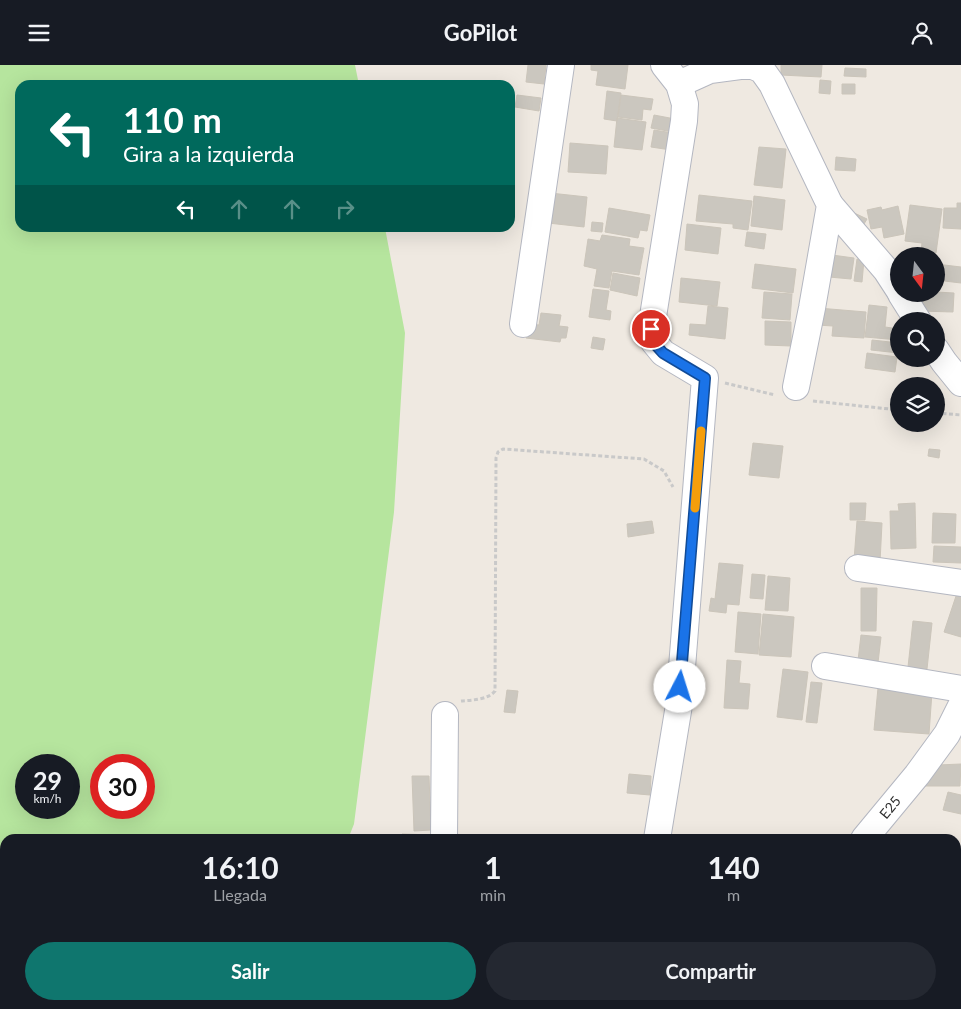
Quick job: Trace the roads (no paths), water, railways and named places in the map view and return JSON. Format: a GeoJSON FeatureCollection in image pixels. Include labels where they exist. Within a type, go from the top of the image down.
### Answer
{"type":"FeatureCollection","features":[{"type":"Feature","properties":{"kind":"street"},"geometry":{"type":"LineString","coordinates":[[523,324],[561,65]]}},
{"type":"Feature","properties":{"kind":"street"},"geometry":{"type":"LineString","coordinates":[[658,834],[679,705],[705,378],[663,353],[654,343],[651,329],[684,121],[685,104],[672,74],[740,65],[753,66],[762,70],[772,84],[830,205],[890,276]]}},
{"type":"Feature","properties":{"kind":"street"},"geometry":{"type":"LineString","coordinates":[[796,387],[830,205]]}},
{"type":"Feature","properties":{"kind":"street"},"geometry":{"type":"LineString","coordinates":[[945,363],[961,383]]}},
{"type":"Feature","properties":{"kind":"street"},"geometry":{"type":"LineString","coordinates":[[858,568],[961,583]]}},
{"type":"Feature","properties":{"kind":"street"},"geometry":{"type":"LineString","coordinates":[[825,667],[961,689]]}},
{"type":"Feature","properties":{"kind":"street","name":"E25"},"geometry":{"type":"LineString","coordinates":[[868,834],[947,734],[961,706]]}},
{"type":"Feature","properties":{"kind":"street"},"geometry":{"type":"LineString","coordinates":[[444,834],[446,715]]}}]}
